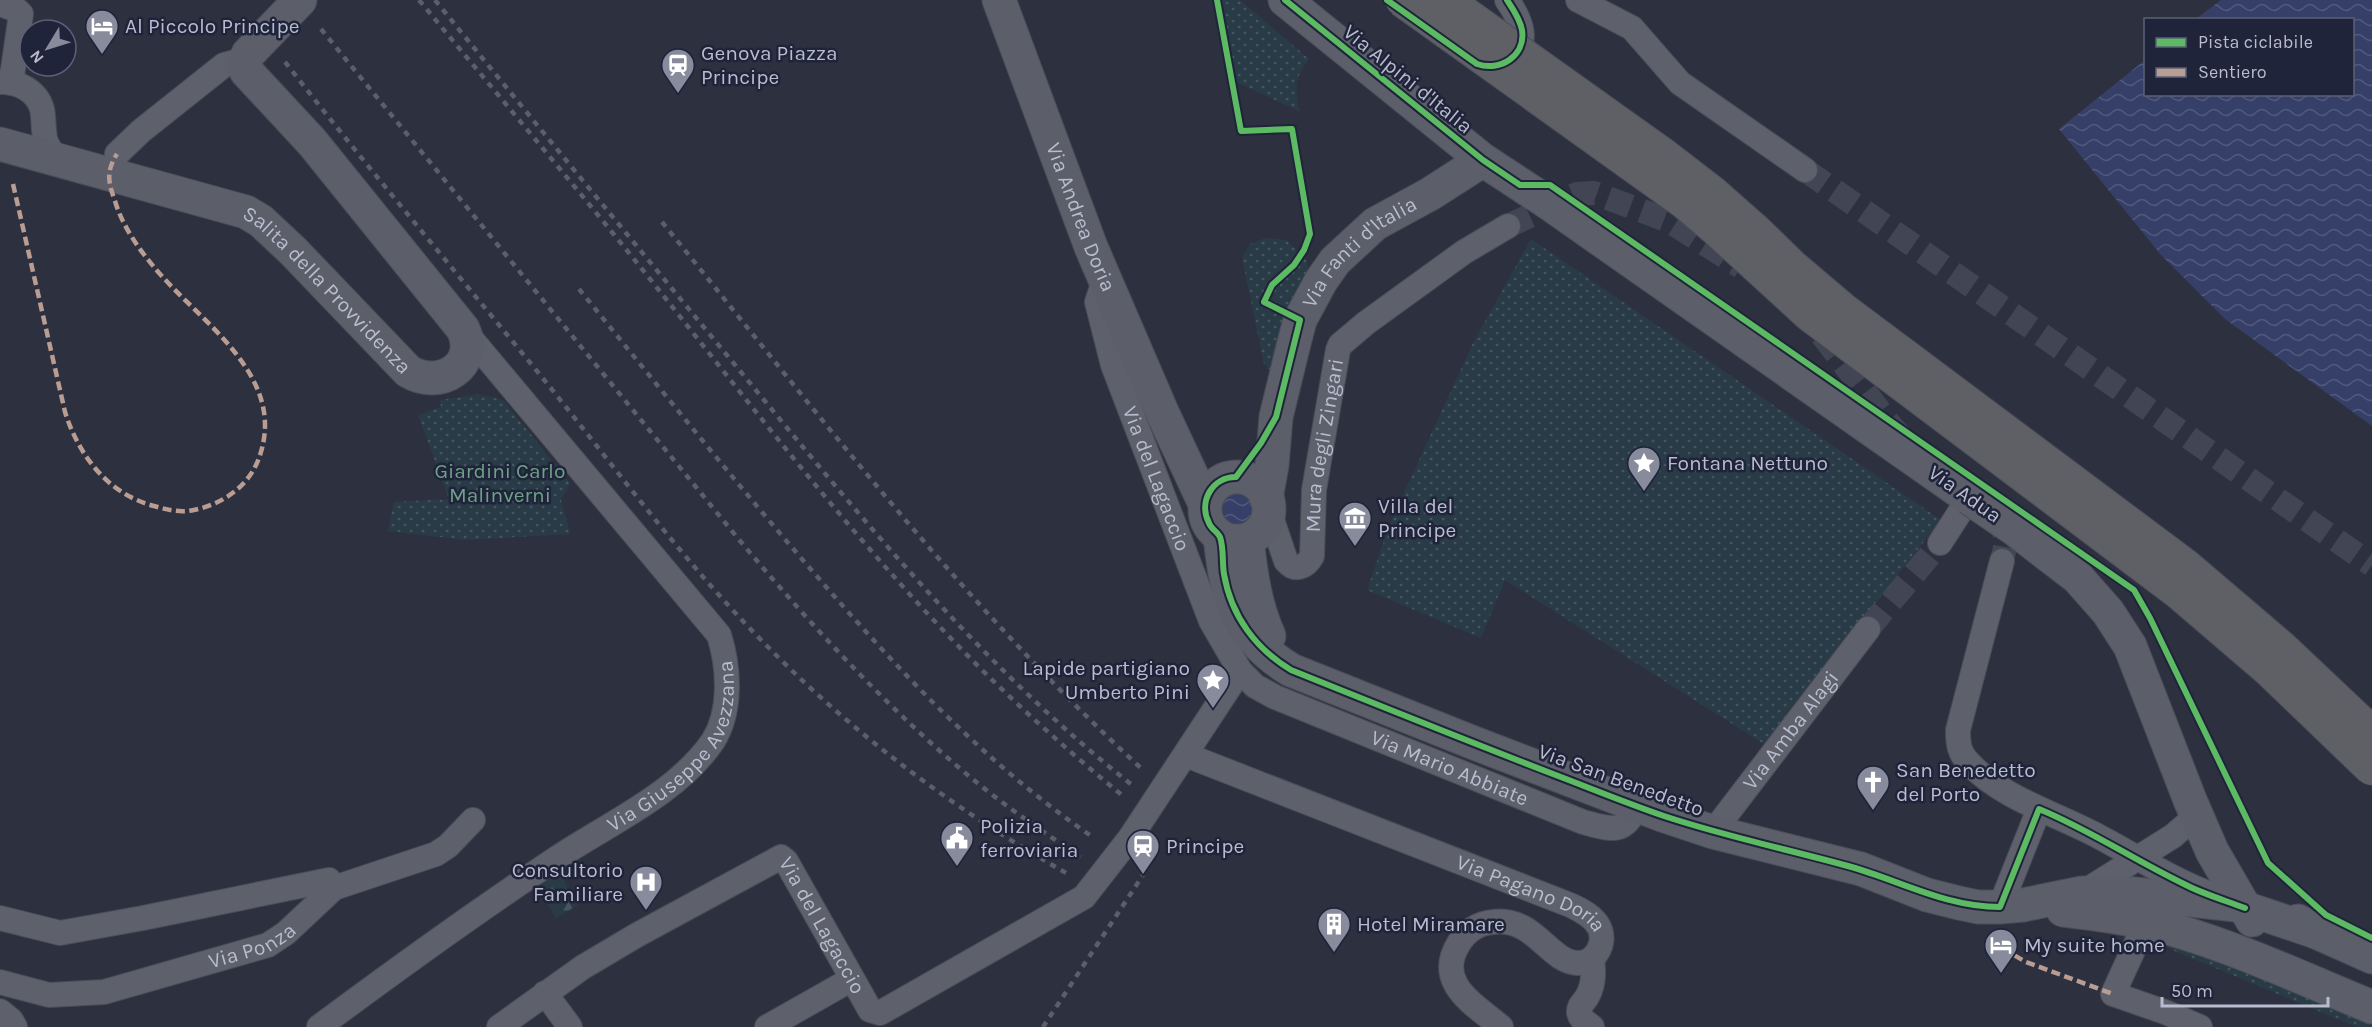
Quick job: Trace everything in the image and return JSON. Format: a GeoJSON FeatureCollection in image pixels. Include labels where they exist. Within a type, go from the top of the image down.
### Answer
{"type":"FeatureCollection","features":[{"type":"Feature","properties":{"kind":"highway"},"geometry":{"type":"LineString","coordinates":[[1402,0],[1683,202],[1810,315],[2178,592],[2269,670],[2372,769]]}},
{"type":"Feature","properties":{"kind":"highway"},"geometry":{"type":"LineString","coordinates":[[1446,0],[1665,156],[1713,193],[1793,267],[1845,311],[2186,566],[2282,648],[2372,733]]}},
{"type":"Feature","properties":{"kind":"main road"},"geometry":{"type":"LineString","coordinates":[[300,0],[245,59],[244,65],[249,76],[312,142],[463,329]]}},
{"type":"Feature","properties":{"kind":"main road","name":"Via Andrea Doria"},"geometry":{"type":"LineString","coordinates":[[999,0],[1091,248],[1170,431],[1222,486]]}},
{"type":"Feature","properties":{"kind":"main road","name":"Via Alpini d'Italia"},"geometry":{"type":"LineString","coordinates":[[1284,0],[1483,160]]}},
{"type":"Feature","properties":{"kind":"main road","name":"Salita della Provvidenza"},"geometry":{"type":"LineString","coordinates":[[0,144],[246,212],[261,221],[293,251],[393,357],[418,376],[428,379],[441,378],[463,361],[468,344],[463,329]]}},
{"type":"Feature","properties":{"kind":"main road","name":"Via Fanti d'Italia"},"geometry":{"type":"LineString","coordinates":[[1267,503],[1276,417],[1300,320],[1321,281],[1335,261],[1375,224],[1430,194],[1483,160]]}},
{"type":"Feature","properties":{"kind":"main road","name":"Via Adua"},"geometry":{"type":"LineString","coordinates":[[1483,160],[1547,202],[2013,528],[2078,578],[2108,612],[2130,646],[2196,816],[2212,851],[2222,865],[2240,906],[2282,970]]}},
{"type":"Feature","properties":{"kind":"main road","name":"Via Fanti d'Italia"},"geometry":{"type":"LineString","coordinates":[[1222,486],[1261,443],[1276,417]]}},
{"type":"Feature","properties":{"kind":"main road"},"geometry":{"type":"LineString","coordinates":[[1252,482],[1267,503],[1267,518],[1261,531],[1233,538],[1209,525],[1222,486],[1252,482]]}},
{"type":"Feature","properties":{"kind":"main road","name":"Via San Benedetto"},"geometry":{"type":"LineString","coordinates":[[1233,538],[1224,577],[1242,622],[1256,644],[1275,660],[1291,670],[1638,806],[1713,832],[1861,869],[1927,895],[1978,907],[2012,906],[2082,893],[2127,892],[2240,906],[2316,932]]}},
{"type":"Feature","properties":{"kind":"main road"},"geometry":{"type":"LineString","coordinates":[[2222,865],[2270,902],[2316,932],[2372,957]]}},
{"type":"Feature","properties":{"kind":"main road","name":"Via San Benedetto"},"geometry":{"type":"LineString","coordinates":[[2012,906],[2157,926],[2282,970],[2372,1007]]}},
{"type":"Feature","properties":{"kind":"street"},"geometry":{"type":"LineString","coordinates":[[1387,0],[1478,64],[1490,67],[1499,66],[1511,59],[1523,40],[1519,20],[1507,0]]}},
{"type":"Feature","properties":{"kind":"street"},"geometry":{"type":"LineString","coordinates":[[1578,0],[1632,28],[1680,83],[1805,170]]}},
{"type":"Feature","properties":{"kind":"street"},"geometry":{"type":"LineString","coordinates":[[0,4],[21,14],[5,83],[25,88],[39,100],[45,138],[56,159]]}},
{"type":"Feature","properties":{"kind":"street"},"geometry":{"type":"LineString","coordinates":[[117,154],[141,131],[224,65],[245,59]]}},
{"type":"Feature","properties":{"kind":"street","name":"Mura degli Zingari"},"geometry":{"type":"LineString","coordinates":[[1267,503],[1286,561],[1292,567],[1306,564],[1312,556],[1314,490],[1340,345],[1366,323],[1455,258],[1508,226]]}},
{"type":"Feature","properties":{"kind":"street","name":"Via del Lagaccio"},"geometry":{"type":"LineString","coordinates":[[499,1027],[545,993],[637,935],[781,857],[786,861],[870,1010],[880,1013],[993,947],[1072,906],[1084,897],[1112,863],[1190,750],[1243,679],[1211,621],[1113,365],[1096,302],[1106,283]]}},
{"type":"Feature","properties":{"kind":"street","name":"Via Giuseppe Avezzana"},"geometry":{"type":"LineString","coordinates":[[319,1027],[557,857],[639,807],[672,782],[705,752],[720,724],[726,694],[727,669],[718,635],[463,329]]}},
{"type":"Feature","properties":{"kind":"street"},"geometry":{"type":"LineString","coordinates":[[1940,543],[1969,498]]}},
{"type":"Feature","properties":{"kind":"street"},"geometry":{"type":"LineString","coordinates":[[2002,561],[1958,730],[1959,750],[1968,762],[1986,778],[2039,809],[2072,823],[2185,885],[2240,906]]}},
{"type":"Feature","properties":{"kind":"street","name":"Via Amba Alagi"},"geometry":{"type":"LineString","coordinates":[[1713,832],[1868,629]]}},
{"type":"Feature","properties":{"kind":"street","name":"Via Mario Abbiate"},"geometry":{"type":"LineString","coordinates":[[1243,679],[1275,698],[1583,822],[1614,829],[1623,827],[1632,818],[1638,806]]}},
{"type":"Feature","properties":{"kind":"street","name":"Via Pagano Doria"},"geometry":{"type":"LineString","coordinates":[[1190,750],[1582,910],[1592,918],[1601,932],[1599,949],[1592,960],[1583,963],[1566,960],[1519,925],[1493,922],[1468,932],[1454,952],[1451,964],[1454,983],[1461,994],[1501,1027]]}},
{"type":"Feature","properties":{"kind":"street"},"geometry":{"type":"LineString","coordinates":[[2012,906],[2039,809]]}},
{"type":"Feature","properties":{"kind":"street"},"geometry":{"type":"LineString","coordinates":[[2082,893],[2173,836],[2196,816]]}},
{"type":"Feature","properties":{"kind":"street","name":"Via Ponza"},"geometry":{"type":"LineString","coordinates":[[0,982],[49,995],[104,992],[268,945],[286,933],[334,888],[436,854],[448,846],[473,820]]}},
{"type":"Feature","properties":{"kind":"street"},"geometry":{"type":"LineString","coordinates":[[0,918],[60,933],[329,879],[334,888]]}},
{"type":"Feature","properties":{"kind":"street"},"geometry":{"type":"LineString","coordinates":[[2157,926],[2141,933],[2114,994],[2200,1027]]}},
{"type":"Feature","properties":{"kind":"street"},"geometry":{"type":"LineString","coordinates":[[1592,960],[1594,970],[1592,984],[1579,1012],[1583,1020],[1592,1027]]}},
{"type":"Feature","properties":{"kind":"street"},"geometry":{"type":"LineString","coordinates":[[766,1027],[852,979]]}},
{"type":"Feature","properties":{"kind":"street"},"geometry":{"type":"LineString","coordinates":[[545,993],[570,1027]]}},
{"type":"Feature","properties":{"kind":"street"},"geometry":{"type":"LineString","coordinates":[[0,1011],[15,1027]]}},
{"type":"Feature","properties":{"kind":"green space"},"geometry":{"type":"Polygon","coordinates":[[[1220,0],[1240,0],[1309,59],[1298,78],[1299,111],[1236,82],[1220,0]]]}},
{"type":"Feature","properties":{"kind":"green space"},"geometry":{"type":"Polygon","coordinates":[[[1265,238],[1286,240],[1306,259],[1310,275],[1271,371],[1264,364],[1242,257],[1250,244],[1265,238]]]}},
{"type":"Feature","properties":{"kind":"green space"},"geometry":{"type":"Polygon","coordinates":[[[1531,239],[1941,520],[1764,744],[1505,580],[1481,638],[1367,590],[1391,521],[1473,343],[1531,239]]]}},
{"type":"Feature","properties":{"kind":"green space","name":"Giardini Carlo Malinverni"},"geometry":{"type":"Polygon","coordinates":[[[479,394],[503,400],[570,483],[561,500],[570,534],[466,540],[388,531],[394,502],[449,499],[418,415],[441,407],[440,400],[479,394]]]}},
{"type":"Feature","properties":{"kind":"green space"},"geometry":{"type":"Polygon","coordinates":[[[558,871],[578,905],[556,918],[536,884],[558,871]]]}},
{"type":"Feature","properties":{"kind":"green space"},"geometry":{"type":"Polygon","coordinates":[[[2157,932],[2372,1022],[2372,1027],[2357,1027],[2153,942],[2157,932]]]}},
{"type":"Feature","properties":{"kind":"water"},"geometry":{"type":"Polygon","coordinates":[[[2221,0],[2372,0],[2372,426],[2225,319],[2161,255],[2059,129],[2144,61],[2144,96],[2354,96],[2354,18],[2197,18],[2221,0]]]}},
{"type":"Feature","properties":{"kind":"water"},"geometry":{"type":"Polygon","coordinates":[[[1236,488],[1251,495],[1258,510],[1251,525],[1236,532],[1221,525],[1214,510],[1221,495],[1236,488]]]}},
{"type":"Feature","properties":{"kind":"tunnel"},"geometry":{"type":"LineString","coordinates":[[1805,170],[2372,565]]}},
{"type":"Feature","properties":{"kind":"tunnel"},"geometry":{"type":"LineString","coordinates":[[1508,226],[1577,194],[1594,193],[1669,221],[1741,267]]}},
{"type":"Feature","properties":{"kind":"tunnel"},"geometry":{"type":"LineString","coordinates":[[1822,335],[1891,426],[1908,444]]}},
{"type":"Feature","properties":{"kind":"tunnel"},"geometry":{"type":"LineString","coordinates":[[1991,516],[2001,527],[2005,536],[2002,561]]}},
{"type":"Feature","properties":{"kind":"tunnel"},"geometry":{"type":"LineString","coordinates":[[1868,629],[1940,543]]}},
{"type":"Feature","properties":{"kind":"railway"},"geometry":{"type":"LineString","coordinates":[[419,0],[625,248],[813,482],[896,579],[983,671],[1123,796]]}},
{"type":"Feature","properties":{"kind":"railway"},"geometry":{"type":"LineString","coordinates":[[435,0],[806,451],[893,553],[983,651],[1080,742],[1132,785]]}},
{"type":"Feature","properties":{"kind":"railway"},"geometry":{"type":"LineString","coordinates":[[321,29],[736,536],[819,631],[877,692],[938,750],[997,798],[1081,857]]}},
{"type":"Feature","properties":{"kind":"railway"},"geometry":{"type":"LineString","coordinates":[[285,62],[651,515],[737,615],[837,712],[910,771],[987,825],[1068,874]]}},
{"type":"Feature","properties":{"kind":"railway"},"geometry":{"type":"LineString","coordinates":[[662,222],[834,435],[952,574],[1077,707],[1143,770]]}},
{"type":"Feature","properties":{"kind":"railway"},"geometry":{"type":"LineString","coordinates":[[579,289],[779,532],[874,641],[942,712],[978,745],[1053,808],[1094,838]]}},
{"type":"Feature","properties":{"kind":"railway"},"geometry":{"type":"LineString","coordinates":[[1043,1027],[1143,875]]}},
{"type":"Feature","properties":{"kind":"marked path"},"geometry":{"type":"LineString","coordinates":[[13,184],[65,412],[78,444],[109,483],[138,500],[174,511],[189,511],[205,507],[234,492],[255,468],[265,428],[262,401],[251,376],[235,352],[154,267],[131,236],[118,210],[110,182],[111,166],[117,154]]}},
{"type":"Feature","properties":{"kind":"marked path"},"geometry":{"type":"LineString","coordinates":[[1991,942],[2026,962],[2113,994]]}},
{"type":"Feature","properties":{"kind":"cycle path"},"geometry":{"type":"LineString","coordinates":[[1217,0],[1241,131],[1292,129],[1310,234],[1304,250],[1294,265],[1272,285],[1264,302],[1300,320],[1276,417],[1261,443],[1236,477],[1220,481],[1209,492],[1205,507],[1210,525],[1221,541],[1224,574],[1232,604],[1247,630],[1278,662],[1291,670],[1650,811],[1709,830],[1848,866],[1960,903],[2000,907],[2039,809],[2076,826],[2191,888],[2245,908]]}},
{"type":"Feature","properties":{"kind":"cycle path"},"geometry":{"type":"LineString","coordinates":[[1285,0],[1483,160],[1520,185],[1550,185],[2134,590],[2150,618],[2268,863],[2326,915],[2372,938]]}},
{"type":"Feature","properties":{"kind":"cycle path"},"geometry":{"type":"LineString","coordinates":[[1387,0],[1477,64],[1486,66],[1494,66],[1510,60],[1520,47],[1521,26],[1507,0]]}},
{"type":"Feature","properties":{"kind":"place","name":"Al Piccolo Principe"},"geometry":{"type":"Point","coordinates":[102,55]}},
{"type":"Feature","properties":{"kind":"place","name":"Genova Piazza Principe"},"geometry":{"type":"Point","coordinates":[678,94]}},
{"type":"Feature","properties":{"kind":"place","name":"Fontana Nettuno"},"geometry":{"type":"Point","coordinates":[1644,492]}},
{"type":"Feature","properties":{"kind":"place","name":"Villa del Principe"},"geometry":{"type":"Point","coordinates":[1355,547]}},
{"type":"Feature","properties":{"kind":"place","name":"Lapide partigiano Umberto Pini"},"geometry":{"type":"Point","coordinates":[1213,709]}},
{"type":"Feature","properties":{"kind":"place","name":"San Benedetto del Porto"},"geometry":{"type":"Point","coordinates":[1873,811]}},
{"type":"Feature","properties":{"kind":"place","name":"Polizia ferroviaria"},"geometry":{"type":"Point","coordinates":[957,867]}},
{"type":"Feature","properties":{"kind":"place","name":"Principe"},"geometry":{"type":"Point","coordinates":[1143,875]}},
{"type":"Feature","properties":{"kind":"place","name":"Consultorio Familiare"},"geometry":{"type":"Point","coordinates":[646,911]}},
{"type":"Feature","properties":{"kind":"place","name":"Hotel Miramare"},"geometry":{"type":"Point","coordinates":[1334,953]}},
{"type":"Feature","properties":{"kind":"place","name":"My suite home"},"geometry":{"type":"Point","coordinates":[2001,974]}}]}
